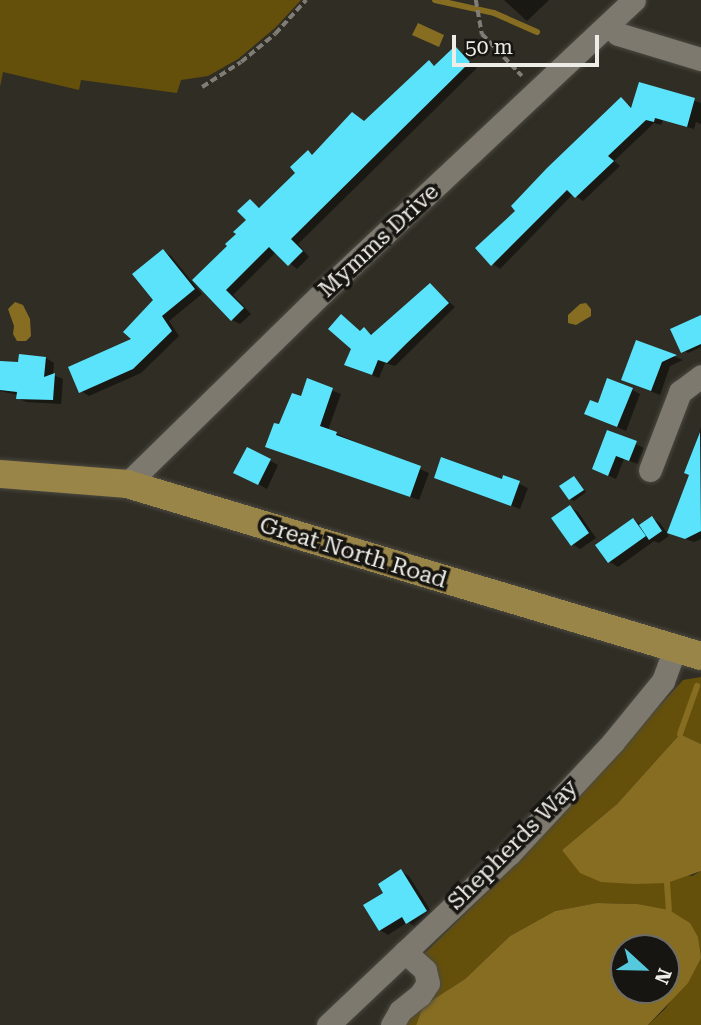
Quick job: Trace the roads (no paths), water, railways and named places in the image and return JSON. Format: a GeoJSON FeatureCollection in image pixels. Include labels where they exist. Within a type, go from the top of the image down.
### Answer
{"type":"FeatureCollection","features":[{"type":"Feature","properties":{"kind":"main road","name":"Great North Road"},"geometry":{"type":"LineString","coordinates":[[0,474],[127,484],[688,652]]}},
{"type":"Feature","properties":{"kind":"street","name":"Mymms Drive"},"geometry":{"type":"LineString","coordinates":[[127,484],[324,291],[634,0]]}},
{"type":"Feature","properties":{"kind":"street"},"geometry":{"type":"LineString","coordinates":[[608,25],[618,34],[701,59]]}},
{"type":"Feature","properties":{"kind":"street"},"geometry":{"type":"LineString","coordinates":[[649,470],[680,393],[701,376]]}},
{"type":"Feature","properties":{"kind":"street","name":"Shepherds Way"},"geometry":{"type":"LineString","coordinates":[[328,1025],[510,853],[612,742],[688,652]]}},
{"type":"Feature","properties":{"kind":"street"},"geometry":{"type":"LineString","coordinates":[[392,1025],[400,1011],[420,995],[428,983],[425,970],[405,952]]}},
{"type":"Feature","properties":{"kind":"waterway"},"geometry":{"type":"LineString","coordinates":[[435,0],[494,13],[537,32]]}},
{"type":"Feature","properties":{"kind":"waterway"},"geometry":{"type":"LineString","coordinates":[[680,734],[697,686]]}},
{"type":"Feature","properties":{"kind":"waterway"},"geometry":{"type":"LineString","coordinates":[[667,883],[669,910]]}}]}
